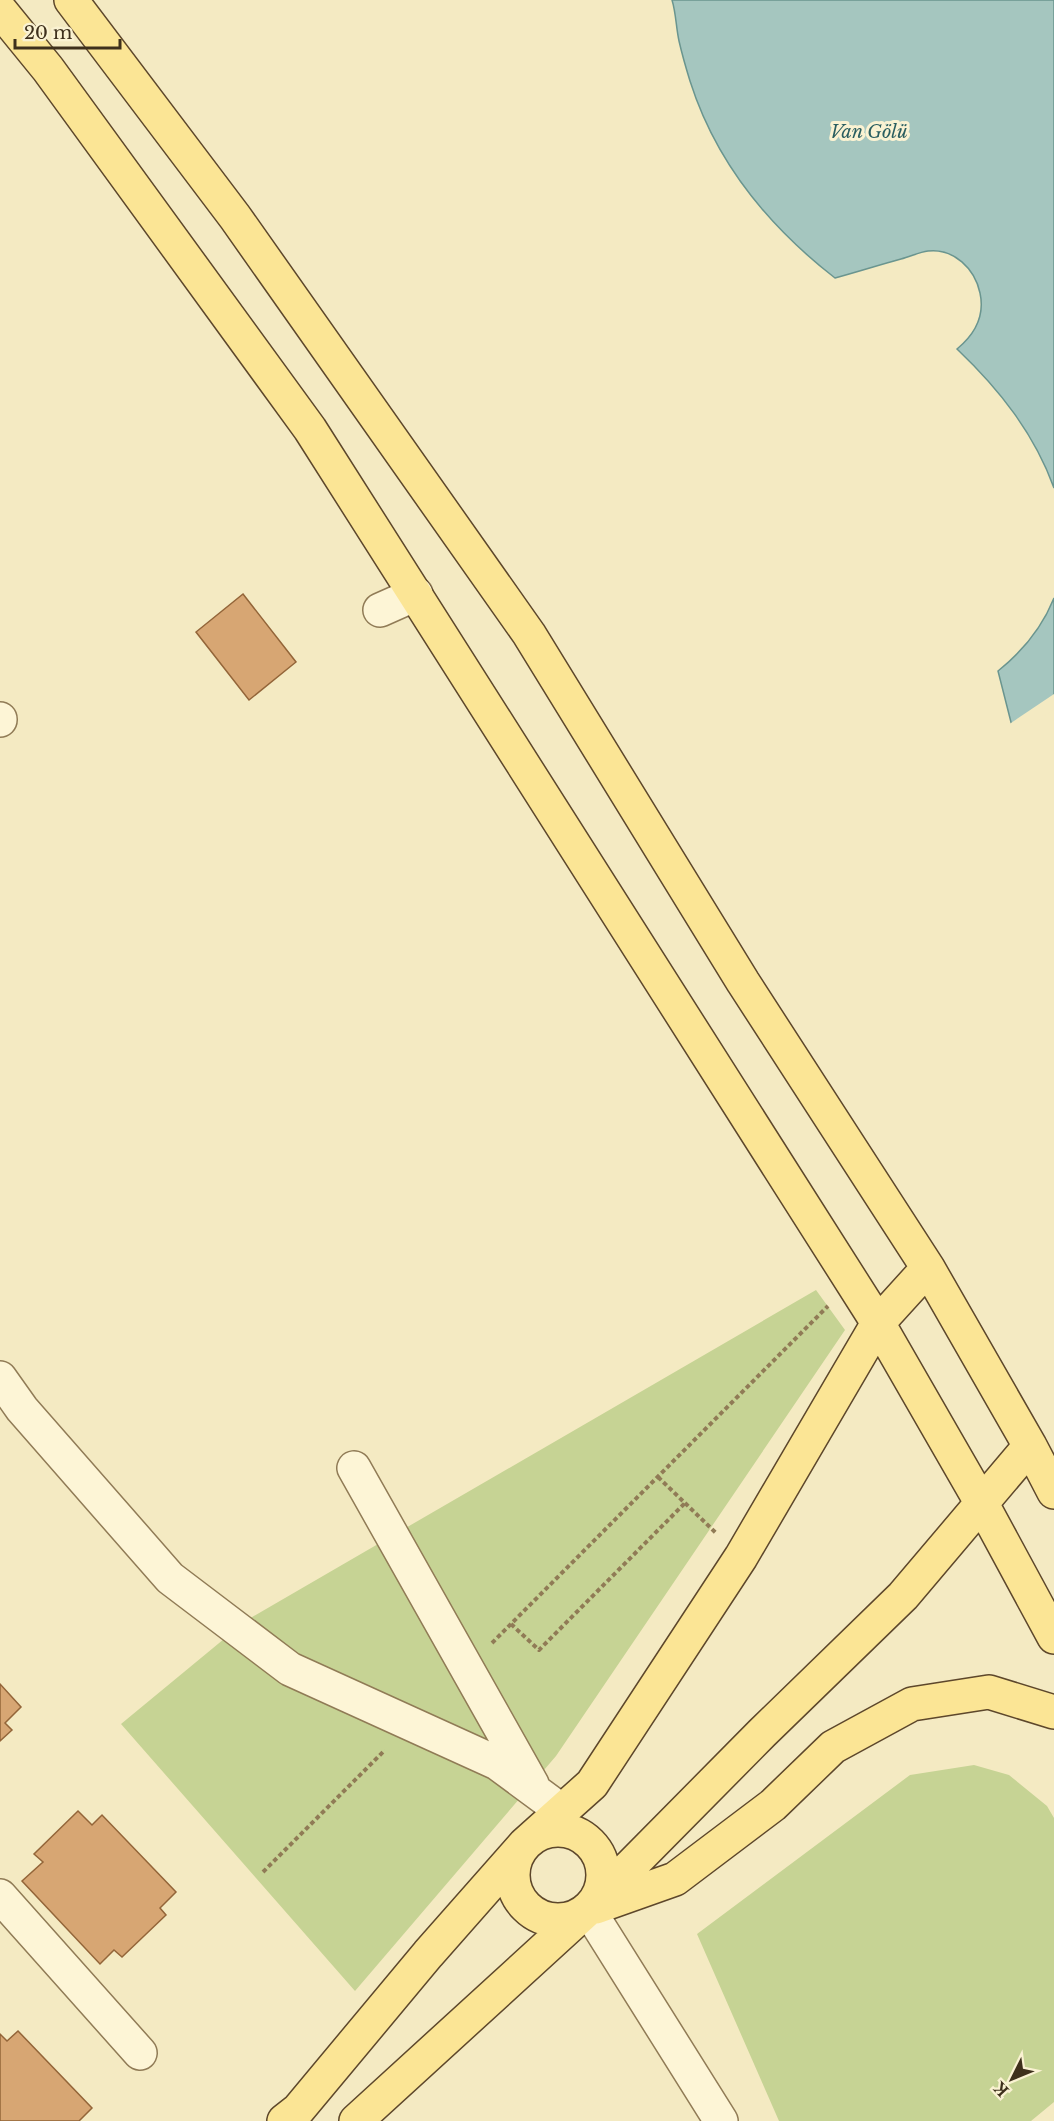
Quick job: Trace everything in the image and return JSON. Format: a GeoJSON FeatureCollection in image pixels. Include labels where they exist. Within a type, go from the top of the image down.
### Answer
{"type":"FeatureCollection","features":[{"type":"Feature","properties":{"kind":"main road"},"geometry":{"type":"LineString","coordinates":[[71,0],[235,218],[529,634],[743,982],[928,1268],[1054,1492]]}},
{"type":"Feature","properties":{"kind":"main road"},"geometry":{"type":"LineString","coordinates":[[0,10],[48,69],[310,429],[878,1323],[981,1502],[1054,1638]]}},
{"type":"Feature","properties":{"kind":"main road"},"geometry":{"type":"LineString","coordinates":[[928,1268],[878,1323],[741,1557],[592,1784],[549,1802],[516,1857],[513,1871],[514,1887],[520,1901],[531,1912],[545,1919],[560,1921],[675,1879],[773,1805],[833,1747],[912,1704],[989,1692],[1054,1712]]}},
{"type":"Feature","properties":{"kind":"main road"},"geometry":{"type":"LineString","coordinates":[[356,2121],[588,1909],[762,1733],[903,1596],[1030,1446]]}},
{"type":"Feature","properties":{"kind":"main road"},"geometry":{"type":"LineString","coordinates":[[284,2121],[298,2110],[428,1954],[525,1844],[537,1835],[551,1830],[565,1830],[579,1835],[599,1855],[603,1869],[600,1891],[588,1909]]}},
{"type":"Feature","properties":{"kind":"street"},"geometry":{"type":"LineString","coordinates":[[380,610],[416,594]]}},
{"type":"Feature","properties":{"kind":"street"},"geometry":{"type":"LineString","coordinates":[[0,1378],[22,1409],[170,1578],[290,1669],[497,1763],[549,1802]]}},
{"type":"Feature","properties":{"kind":"street"},"geometry":{"type":"LineString","coordinates":[[354,1468],[467,1668],[549,1802]]}},
{"type":"Feature","properties":{"kind":"street"},"geometry":{"type":"LineString","coordinates":[[0,1896],[140,2053]]}},
{"type":"Feature","properties":{"kind":"street"},"geometry":{"type":"LineString","coordinates":[[588,1909],[721,2121]]}},
{"type":"Feature","properties":{"kind":"path"},"geometry":{"type":"LineString","coordinates":[[467,1668],[852,1282]]}},
{"type":"Feature","properties":{"kind":"path"},"geometry":{"type":"LineString","coordinates":[[658,1477],[741,1557]]}},
{"type":"Feature","properties":{"kind":"path"},"geometry":{"type":"LineString","coordinates":[[511,1624],[539,1650],[685,1503]]}},
{"type":"Feature","properties":{"kind":"path"},"geometry":{"type":"LineString","coordinates":[[263,1872],[411,1723]]}},
{"type":"Feature","properties":{"kind":"green space"},"geometry":{"type":"Polygon","coordinates":[[[816,1290],[845,1330],[556,1756],[355,1991],[121,1724],[247,1620],[816,1290]]]}},
{"type":"Feature","properties":{"kind":"green space"},"geometry":{"type":"Polygon","coordinates":[[[974,1765],[1009,1775],[1047,1806],[1054,1818],[1054,2102],[1031,2121],[779,2121],[697,1934],[910,1775],[974,1765]]]}},
{"type":"Feature","properties":{"kind":"water","name":"Van Gölü"},"geometry":{"type":"Polygon","coordinates":[[[672,0],[1054,0],[1054,488],[1026,430],[1001,396],[957,349],[973,331],[981,309],[980,293],[968,268],[946,253],[928,251],[835,278],[811,258],[788,237],[747,191],[714,139],[689,76],[679,41],[672,0]]]}},
{"type":"Feature","properties":{"kind":"water"},"geometry":{"type":"Polygon","coordinates":[[[1054,598],[1054,706],[1014,734],[998,671],[1031,638],[1054,598]]]}},
{"type":"Feature","properties":{"kind":"pier"},"geometry":{"type":"Polygon","coordinates":[[[1054,694],[1054,709],[1012,737],[1008,725],[1054,694]]]}},
{"type":"Feature","properties":{"kind":"building"},"geometry":{"type":"Polygon","coordinates":[[[243,594],[296,662],[249,700],[196,632],[243,594]]]}},
{"type":"Feature","properties":{"kind":"building"},"geometry":{"type":"Polygon","coordinates":[[[0,1684],[21,1707],[5,1723],[12,1730],[0,1741],[0,1684]]]}},
{"type":"Feature","properties":{"kind":"building"},"geometry":{"type":"Polygon","coordinates":[[[78,1811],[92,1825],[102,1815],[176,1892],[160,1908],[166,1915],[122,1957],[114,1950],[100,1964],[22,1881],[43,1862],[34,1854],[78,1811]]]}},
{"type":"Feature","properties":{"kind":"building"},"geometry":{"type":"Polygon","coordinates":[[[18,2031],[92,2108],[79,2121],[0,2121],[0,2034],[7,2041],[18,2031]]]}}]}
